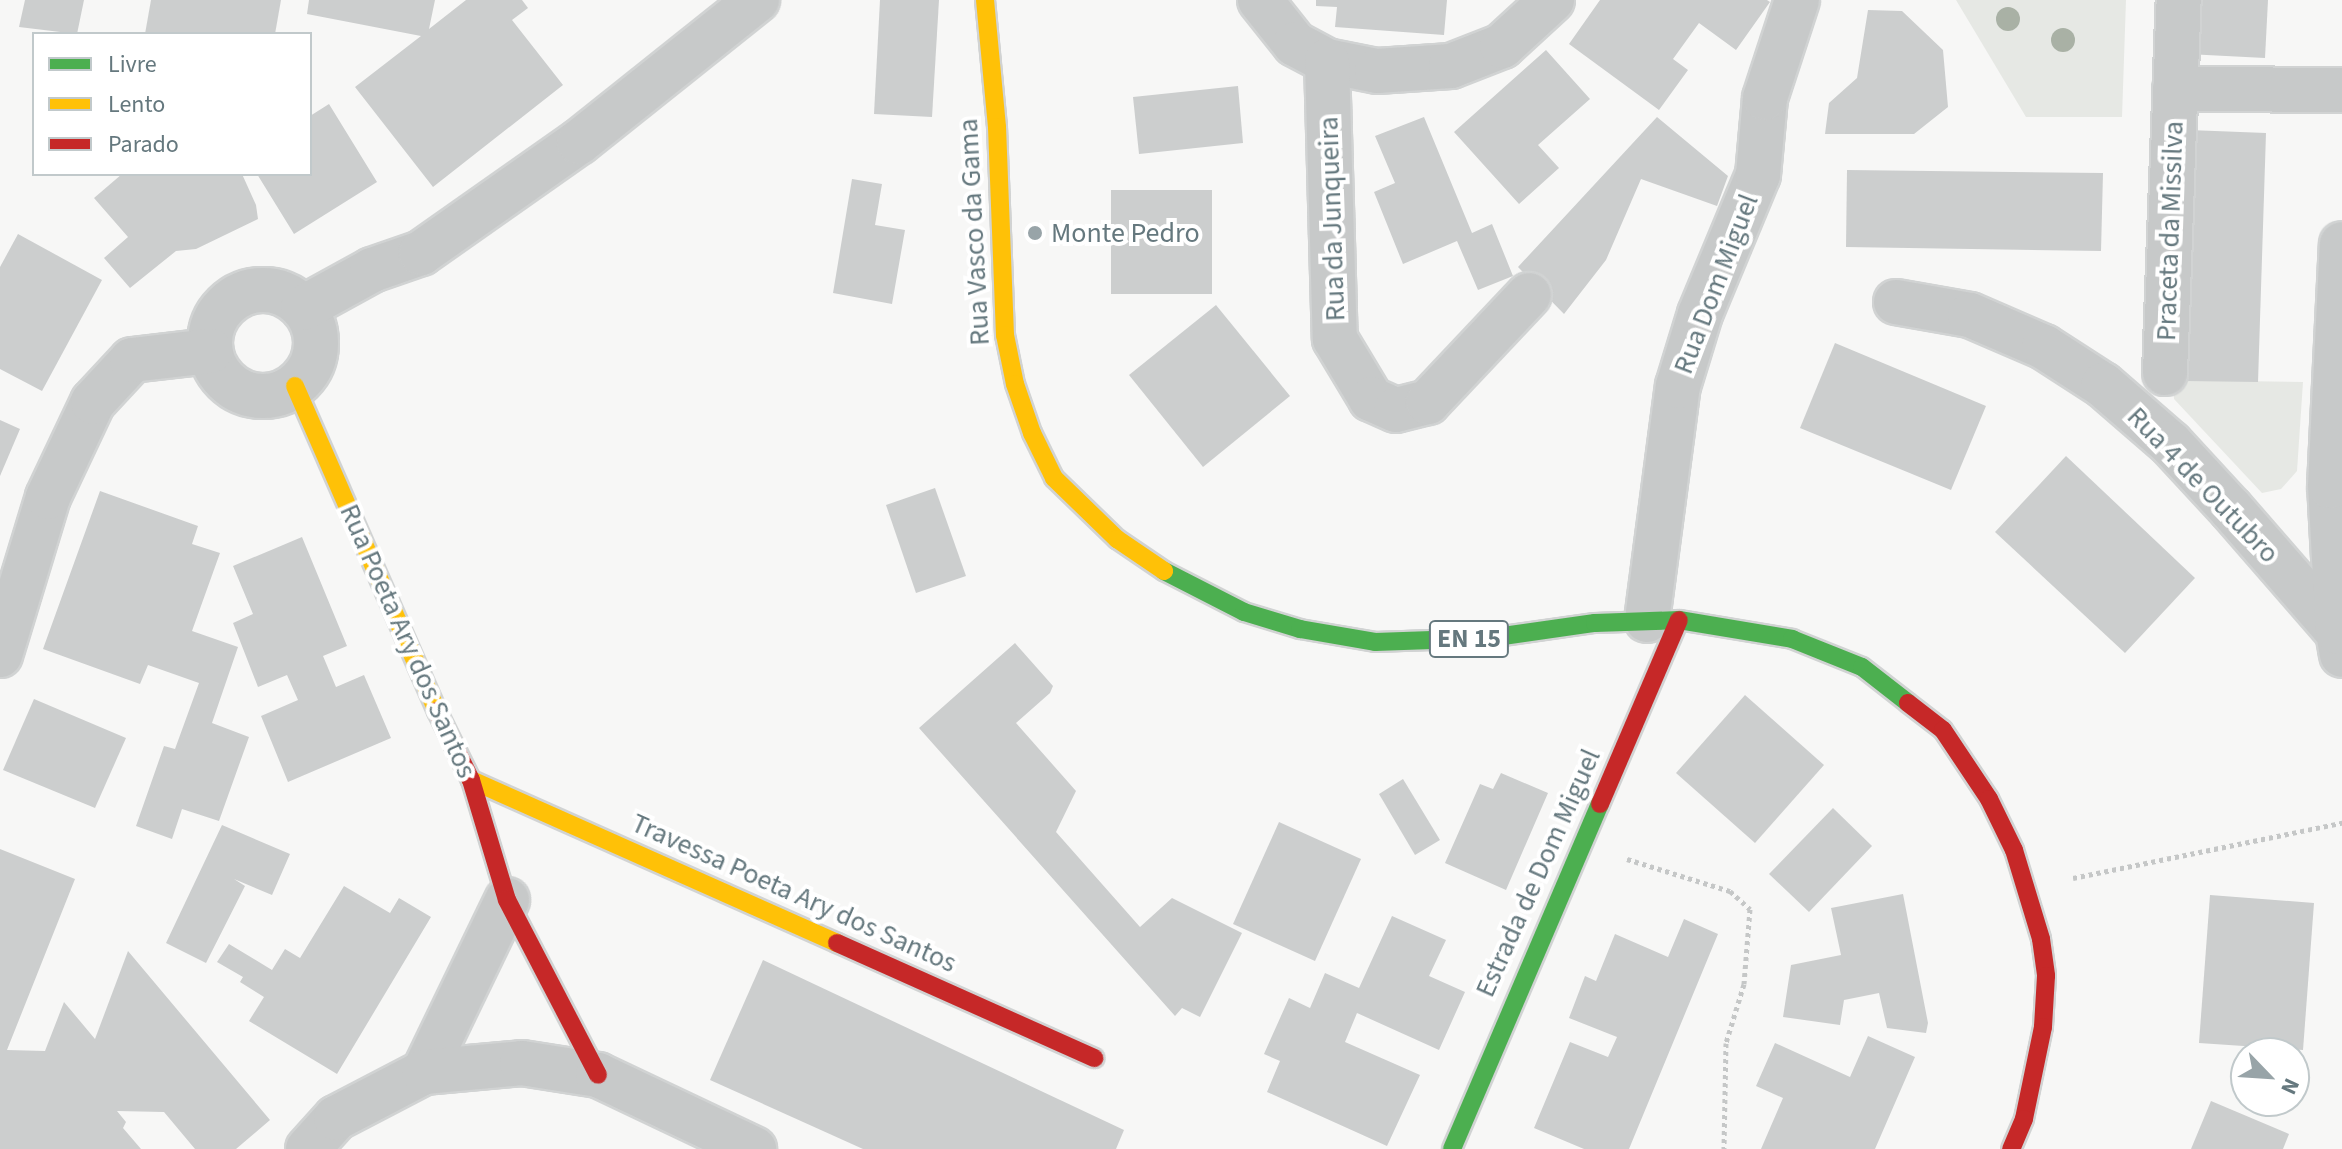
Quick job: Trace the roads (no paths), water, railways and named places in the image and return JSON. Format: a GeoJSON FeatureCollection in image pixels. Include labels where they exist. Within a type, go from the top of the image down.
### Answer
{"type":"FeatureCollection","features":[{"type":"Feature","properties":{"kind":"street"},"geometry":{"type":"LineString","coordinates":[[303,308],[372,270],[421,253],[579,142],[757,0]]}},
{"type":"Feature","properties":{"kind":"street","name":"Rua Vasco da Gama"},"geometry":{"type":"LineString","coordinates":[[985,0],[997,127],[1005,335],[1015,384],[1032,433],[1054,478],[1117,539],[1171,575],[1244,612],[1300,629],[1375,642],[1489,638],[1663,620],[1792,639],[1862,667],[1943,730],[1989,799],[2014,850],[2027,888],[2041,939],[2046,976],[2043,1027],[2024,1119],[2011,1149]]}},
{"type":"Feature","properties":{"kind":"street"},"geometry":{"type":"LineString","coordinates":[[1260,0],[1295,44],[1327,61],[1377,71],[1451,66],[1502,46],[1552,0]]}},
{"type":"Feature","properties":{"kind":"street","name":"Rua Dom Miguel"},"geometry":{"type":"LineString","coordinates":[[1663,620],[1678,386],[1700,314],[1758,175],[1765,98],[1797,0]]}},
{"type":"Feature","properties":{"kind":"street","name":"Praceta da Missilva"},"geometry":{"type":"LineString","coordinates":[[2165,373],[2179,0]]}},
{"type":"Feature","properties":{"kind":"street","name":"Rua da Junqueira"},"geometry":{"type":"LineString","coordinates":[[1327,61],[1335,339],[1371,399],[1396,410],[1428,402],[1529,295]]}},
{"type":"Feature","properties":{"kind":"street","name":"Praceta da Missilva"},"geometry":{"type":"LineString","coordinates":[[2175,89],[2342,90]]}},
{"type":"Feature","properties":{"kind":"street"},"geometry":{"type":"LineString","coordinates":[[2340,643],[2330,486],[2342,244]]}},
{"type":"Feature","properties":{"kind":"street"},"geometry":{"type":"LineString","coordinates":[[257,289],[274,291],[303,308],[313,323],[316,349],[307,373],[295,386],[279,394],[260,396],[243,393],[227,383],[216,368],[210,351],[216,318],[226,304],[241,294],[257,289]]}},
{"type":"Feature","properties":{"kind":"street","name":"Rua 4 de Outubro"},"geometry":{"type":"LineString","coordinates":[[1896,302],[1970,315],[2044,347],[2103,385],[2170,443],[2340,643]]}},
{"type":"Feature","properties":{"kind":"street"},"geometry":{"type":"LineString","coordinates":[[0,655],[48,497],[93,402],[132,360],[210,351]]}},
{"type":"Feature","properties":{"kind":"street","name":"Rua Poeta Ary dos Santos"},"geometry":{"type":"LineString","coordinates":[[295,386],[454,749],[471,780],[507,900],[598,1075]]}},
{"type":"Feature","properties":{"kind":"street","name":"Estrada de Dom Miguel"},"geometry":{"type":"LineString","coordinates":[[1452,1149],[1580,846],[1663,620]]}},
{"type":"Feature","properties":{"kind":"street","name":"Travessa Poeta Ary dos Santos"},"geometry":{"type":"LineString","coordinates":[[471,780],[1094,1058]]}},
{"type":"Feature","properties":{"kind":"street"},"geometry":{"type":"LineString","coordinates":[[424,1072],[507,900]]}},
{"type":"Feature","properties":{"kind":"street"},"geometry":{"type":"LineString","coordinates":[[308,1149],[336,1118],[424,1072],[522,1063],[598,1075],[754,1149]]}},
{"type":"Feature","properties":{"kind":"place","name":"Monte Pedro"},"geometry":{"type":"Point","coordinates":[1035,233]}}]}
